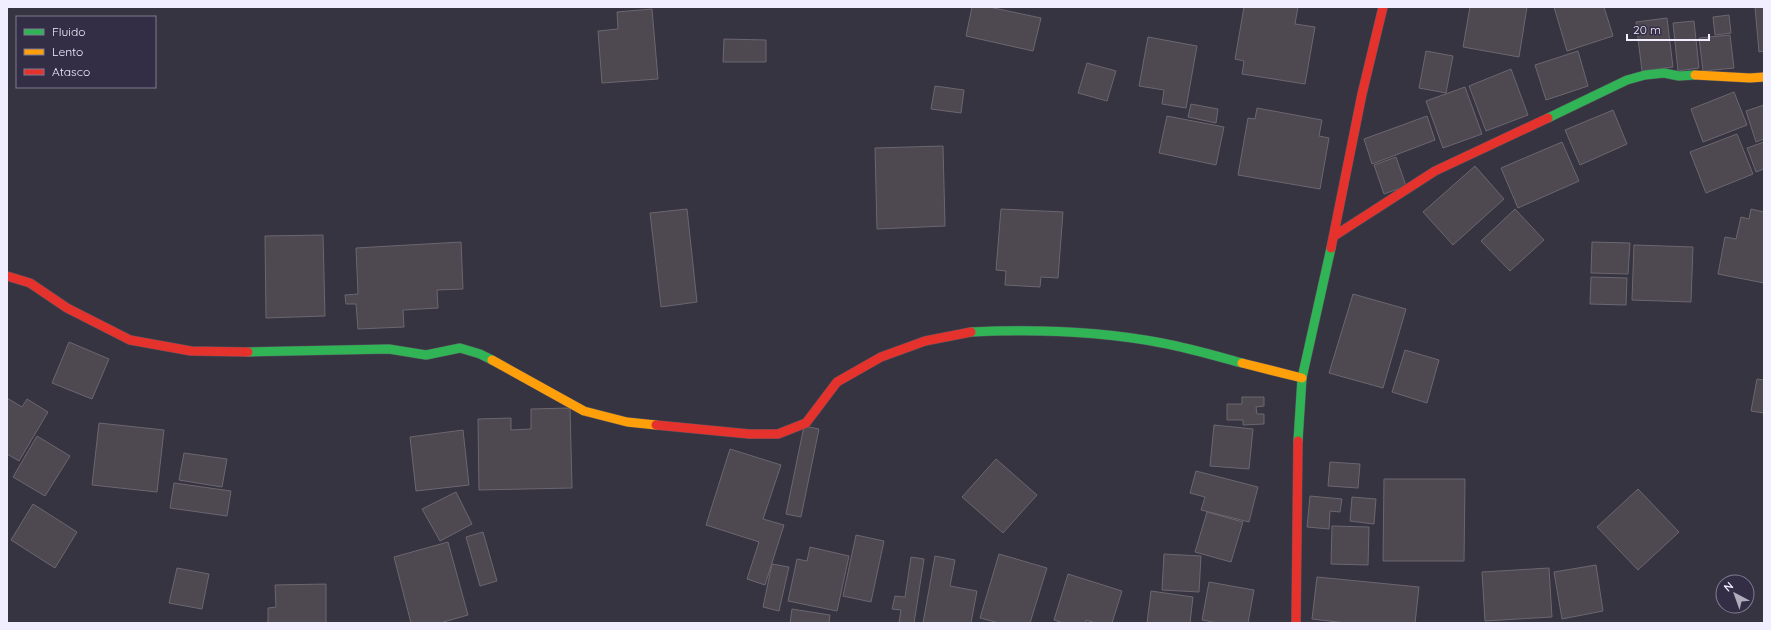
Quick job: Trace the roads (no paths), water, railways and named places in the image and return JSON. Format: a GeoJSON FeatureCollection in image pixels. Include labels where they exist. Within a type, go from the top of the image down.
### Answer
{"type":"FeatureCollection","features":[{"type":"Feature","properties":{"kind":"street"},"geometry":{"type":"LineString","coordinates":[[1296,623],[1298,450],[1302,378],[1334,236],[1362,94],[1383,7]]}},
{"type":"Feature","properties":{"kind":"street"},"geometry":{"type":"LineString","coordinates":[[1334,236],[1435,171],[1627,80],[1645,75],[1664,73],[1679,76],[1700,74],[1750,78],[1764,77]]}},
{"type":"Feature","properties":{"kind":"street"},"geometry":{"type":"LineString","coordinates":[[7,276],[30,283],[68,308],[130,340],[199,351],[251,352],[389,349],[426,355],[460,348],[480,354],[584,411],[627,422],[749,434],[778,434],[806,423],[837,382],[881,357],[924,341],[970,332],[1019,330],[1077,332],[1162,343],[1302,378]]}}]}
